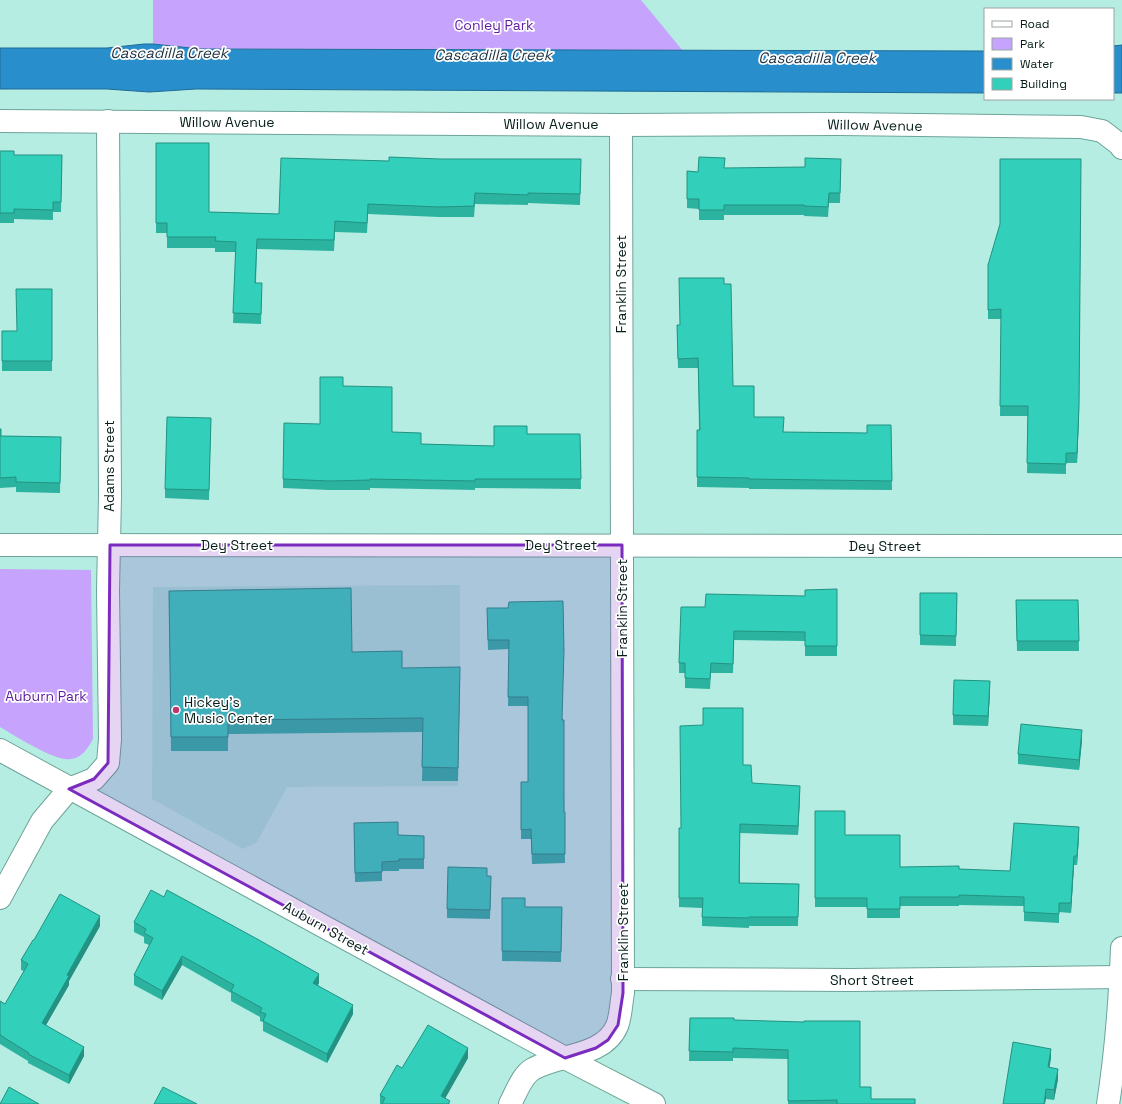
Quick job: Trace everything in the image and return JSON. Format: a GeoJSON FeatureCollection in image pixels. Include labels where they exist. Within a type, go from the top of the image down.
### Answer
{"type":"FeatureCollection","features":[{"type":"Feature","properties":{"kind":"street","name":"Willow Avenue"},"geometry":{"type":"LineString","coordinates":[[0,121],[621,125],[840,124],[1082,127],[1102,131],[1120,144],[1122,148]]}},
{"type":"Feature","properties":{"kind":"street","name":"Adams Street"},"geometry":{"type":"LineString","coordinates":[[69,789],[94,779],[108,763],[110,739],[108,591],[110,545],[108,121]]}},
{"type":"Feature","properties":{"kind":"street","name":"Franklin Street"},"geometry":{"type":"LineString","coordinates":[[510,1104],[523,1079],[532,1069],[596,1048],[608,1040],[618,1025],[623,993],[621,125]]}},
{"type":"Feature","properties":{"kind":"street","name":"Dey Street"},"geometry":{"type":"LineString","coordinates":[[0,545],[1122,546]]}},
{"type":"Feature","properties":{"kind":"street","name":"Auburn Street"},"geometry":{"type":"LineString","coordinates":[[0,750],[69,789],[565,1058],[654,1104]]}},
{"type":"Feature","properties":{"kind":"street"},"geometry":{"type":"LineString","coordinates":[[0,898],[42,821],[69,789]]}},
{"type":"Feature","properties":{"kind":"street"},"geometry":{"type":"LineString","coordinates":[[1108,1104],[1121,977],[1122,948]]}},
{"type":"Feature","properties":{"kind":"street","name":"Short Street"},"geometry":{"type":"LineString","coordinates":[[622,979],[850,980],[1121,977]]}},
{"type":"Feature","properties":{"kind":"highlighted area"},"geometry":{"type":"Polygon","coordinates":[[[110,545],[622,545],[623,993],[618,1025],[608,1040],[596,1048],[565,1058],[69,789],[94,779],[108,763],[110,545]]]}},
{"type":"Feature","properties":{"kind":"shaded area"},"geometry":{"type":"Polygon","coordinates":[[[460,585],[458,786],[287,787],[257,842],[243,849],[152,799],[153,587],[460,585]]]}},
{"type":"Feature","properties":{"kind":"green space","name":"Conley Park"},"geometry":{"type":"Polygon","coordinates":[[[153,0],[641,0],[683,51],[200,49],[153,44],[153,0]]]}},
{"type":"Feature","properties":{"kind":"green space","name":"Auburn Park"},"geometry":{"type":"Polygon","coordinates":[[[0,569],[91,570],[93,739],[84,752],[78,757],[64,759],[55,757],[0,727],[0,569]]]}},
{"type":"Feature","properties":{"kind":"water","name":"Cascadilla Creek"},"geometry":{"type":"Polygon","coordinates":[[[153,44],[200,49],[984,51],[984,93],[196,89],[149,92],[107,89],[0,89],[0,48],[107,48],[153,44]]]}},
{"type":"Feature","properties":{"kind":"water"},"geometry":{"type":"Polygon","coordinates":[[[1122,45],[1122,93],[1114,93],[1114,46],[1122,45]]]}},
{"type":"Feature","properties":{"kind":"building"},"geometry":{"type":"Polygon","coordinates":[[[156,143],[209,143],[209,212],[279,214],[281,158],[389,161],[389,157],[440,159],[581,159],[580,194],[528,193],[528,195],[475,193],[474,206],[439,207],[368,204],[367,223],[335,221],[334,240],[257,239],[255,283],[262,283],[261,314],[233,313],[236,242],[215,241],[216,237],[167,237],[167,223],[156,223],[156,143]]]}},
{"type":"Feature","properties":{"kind":"building"},"geometry":{"type":"Polygon","coordinates":[[[0,151],[14,151],[14,155],[62,155],[61,202],[53,202],[53,210],[14,209],[14,213],[0,213],[0,151]]]}},
{"type":"Feature","properties":{"kind":"building"},"geometry":{"type":"Polygon","coordinates":[[[699,157],[725,158],[724,168],[805,167],[805,158],[841,159],[840,193],[829,193],[828,207],[804,205],[724,205],[724,210],[699,210],[699,199],[687,199],[687,171],[698,172],[699,157]]]}},
{"type":"Feature","properties":{"kind":"building"},"geometry":{"type":"Polygon","coordinates":[[[1000,159],[1081,159],[1079,406],[1077,453],[1066,453],[1066,464],[1027,463],[1028,406],[1000,406],[1001,309],[988,310],[988,265],[1000,224],[1000,159]]]}},
{"type":"Feature","properties":{"kind":"building"},"geometry":{"type":"Polygon","coordinates":[[[679,278],[724,278],[724,284],[731,284],[733,386],[754,386],[754,417],[784,417],[783,432],[867,433],[867,425],[891,425],[892,481],[697,477],[697,430],[700,430],[698,358],[678,359],[677,325],[680,325],[679,278]]]}},
{"type":"Feature","properties":{"kind":"building"},"geometry":{"type":"Polygon","coordinates":[[[16,289],[52,289],[52,361],[2,361],[2,331],[17,331],[16,289]]]}},
{"type":"Feature","properties":{"kind":"building"},"geometry":{"type":"Polygon","coordinates":[[[320,377],[343,377],[343,386],[392,387],[392,432],[421,433],[421,444],[494,446],[494,426],[527,426],[527,434],[580,434],[581,479],[475,479],[475,481],[370,479],[329,481],[283,479],[284,423],[320,424],[320,377]]]}},
{"type":"Feature","properties":{"kind":"building"},"geometry":{"type":"Polygon","coordinates":[[[167,417],[211,418],[209,490],[165,489],[167,417]]]}},
{"type":"Feature","properties":{"kind":"building"},"geometry":{"type":"Polygon","coordinates":[[[0,429],[1,436],[61,437],[60,483],[16,482],[16,477],[0,478],[0,429]]]}},
{"type":"Feature","properties":{"kind":"building"},"geometry":{"type":"Polygon","coordinates":[[[351,588],[352,652],[402,651],[402,668],[460,667],[458,768],[422,767],[423,718],[228,720],[228,737],[171,737],[169,591],[351,588]]]}},
{"type":"Feature","properties":{"kind":"building"},"geometry":{"type":"Polygon","coordinates":[[[837,589],[837,646],[805,646],[805,632],[734,631],[733,664],[711,663],[710,679],[685,678],[685,663],[679,663],[681,607],[705,607],[706,594],[805,596],[805,590],[837,589]]]}},
{"type":"Feature","properties":{"kind":"building"},"geometry":{"type":"Polygon","coordinates":[[[920,593],[957,593],[956,636],[920,635],[920,593]]]}},
{"type":"Feature","properties":{"kind":"building"},"geometry":{"type":"Polygon","coordinates":[[[1016,600],[1078,600],[1079,641],[1017,641],[1016,600]]]}},
{"type":"Feature","properties":{"kind":"building"},"geometry":{"type":"Polygon","coordinates":[[[563,601],[564,650],[562,720],[564,720],[565,854],[532,854],[531,829],[521,830],[521,782],[528,782],[528,697],[508,697],[509,640],[488,640],[487,608],[508,608],[509,602],[563,601]]]}},
{"type":"Feature","properties":{"kind":"building"},"geometry":{"type":"Polygon","coordinates":[[[954,680],[990,681],[988,716],[953,715],[954,680]]]}},
{"type":"Feature","properties":{"kind":"building"},"geometry":{"type":"Polygon","coordinates":[[[703,708],[743,708],[743,765],[751,765],[752,783],[800,786],[798,826],[740,824],[739,883],[799,884],[798,917],[702,917],[703,898],[679,898],[679,828],[681,828],[680,726],[703,725],[703,708]]]}},
{"type":"Feature","properties":{"kind":"building"},"geometry":{"type":"Polygon","coordinates":[[[1021,724],[1082,730],[1079,760],[1018,754],[1021,724]]]}},
{"type":"Feature","properties":{"kind":"building"},"geometry":{"type":"Polygon","coordinates":[[[815,811],[845,811],[845,835],[900,835],[900,867],[959,866],[959,869],[1010,871],[1014,823],[1079,827],[1077,856],[1074,856],[1071,903],[1059,903],[1059,914],[1024,912],[1024,897],[959,895],[959,897],[900,897],[900,909],[867,909],[867,898],[815,898],[815,811]]]}},
{"type":"Feature","properties":{"kind":"building"},"geometry":{"type":"Polygon","coordinates":[[[398,822],[398,835],[424,836],[424,859],[399,859],[399,861],[382,862],[382,872],[355,873],[354,823],[398,822]]]}},
{"type":"Feature","properties":{"kind":"building"},"geometry":{"type":"Polygon","coordinates":[[[448,867],[487,868],[487,876],[491,876],[490,910],[447,909],[448,867]]]}},
{"type":"Feature","properties":{"kind":"building"},"geometry":{"type":"Polygon","coordinates":[[[151,890],[164,897],[167,890],[319,974],[313,983],[353,1005],[327,1054],[263,1021],[266,1014],[260,1012],[262,1008],[231,991],[234,985],[182,956],[162,991],[134,975],[153,938],[144,933],[146,929],[134,922],[151,890]]]}},
{"type":"Feature","properties":{"kind":"building"},"geometry":{"type":"Polygon","coordinates":[[[60,894],[100,916],[67,975],[69,976],[42,1023],[84,1047],[69,1075],[28,1054],[29,1053],[0,1035],[0,1001],[5,1004],[28,964],[21,960],[60,894]]]}},
{"type":"Feature","properties":{"kind":"building"},"geometry":{"type":"Polygon","coordinates":[[[502,898],[525,898],[525,907],[562,907],[561,952],[502,951],[502,898]]]}},
{"type":"Feature","properties":{"kind":"building"},"geometry":{"type":"Polygon","coordinates":[[[690,1018],[734,1018],[734,1020],[804,1022],[860,1021],[860,1087],[871,1087],[871,1099],[915,1099],[915,1104],[837,1104],[837,1100],[788,1101],[788,1050],[733,1048],[733,1052],[689,1051],[690,1018]]]}},
{"type":"Feature","properties":{"kind":"building"},"geometry":{"type":"Polygon","coordinates":[[[428,1025],[468,1048],[441,1096],[450,1101],[448,1104],[382,1104],[385,1098],[380,1095],[397,1065],[402,1068],[428,1025]]]}},
{"type":"Feature","properties":{"kind":"building"},"geometry":{"type":"Polygon","coordinates":[[[1013,1042],[1051,1049],[1048,1067],[1058,1069],[1054,1090],[1046,1089],[1044,1104],[1003,1104],[1013,1042]]]}},
{"type":"Feature","properties":{"kind":"building"},"geometry":{"type":"Polygon","coordinates":[[[9,1087],[39,1104],[0,1104],[9,1087]]]}},
{"type":"Feature","properties":{"kind":"building"},"geometry":{"type":"Polygon","coordinates":[[[163,1087],[197,1104],[154,1104],[163,1087]]]}},
{"type":"Feature","properties":{"kind":"place","name":"Hickey's Music Center"},"geometry":{"type":"Point","coordinates":[176,710]}}]}
